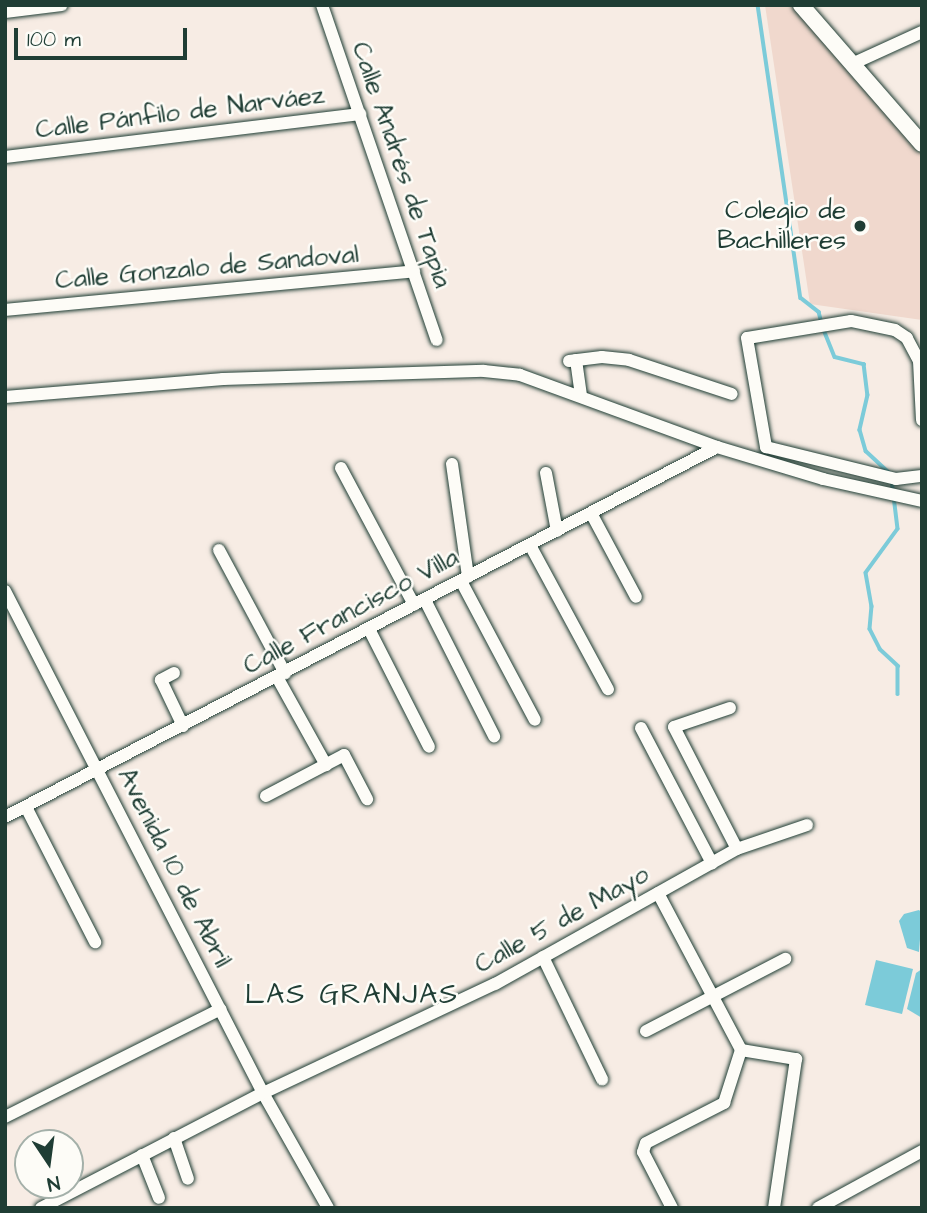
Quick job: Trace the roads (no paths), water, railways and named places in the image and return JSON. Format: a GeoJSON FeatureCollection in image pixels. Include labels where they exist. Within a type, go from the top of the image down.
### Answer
{"type":"FeatureCollection","features":[{"type":"Feature","properties":{"kind":"main road"},"geometry":{"type":"LineString","coordinates":[[801,5],[922,144]]}},
{"type":"Feature","properties":{"kind":"street"},"geometry":{"type":"LineString","coordinates":[[5,12],[62,5]]}},
{"type":"Feature","properties":{"kind":"street","name":"Calle Andrés de Tapia"},"geometry":{"type":"LineString","coordinates":[[322,5],[437,340]]}},
{"type":"Feature","properties":{"kind":"street"},"geometry":{"type":"LineString","coordinates":[[852,64],[922,32]]}},
{"type":"Feature","properties":{"kind":"street","name":"Calle Pánfilo de Narváez"},"geometry":{"type":"LineString","coordinates":[[5,157],[360,114]]}},
{"type":"Feature","properties":{"kind":"street","name":"Calle Gonzalo de Sandoval"},"geometry":{"type":"LineString","coordinates":[[5,310],[414,271]]}},
{"type":"Feature","properties":{"kind":"street"},"geometry":{"type":"LineString","coordinates":[[922,420],[919,361],[907,338],[895,330],[851,321],[747,338],[766,447],[896,479],[922,476]]}},
{"type":"Feature","properties":{"kind":"street"},"geometry":{"type":"LineString","coordinates":[[581,396],[573,360],[629,360],[732,394]]}},
{"type":"Feature","properties":{"kind":"street"},"geometry":{"type":"LineString","coordinates":[[5,397],[223,379],[484,371],[520,375],[717,447],[823,479],[922,501]]}},
{"type":"Feature","properties":{"kind":"street","name":"Calle Francisco Villa"},"geometry":{"type":"LineString","coordinates":[[5,817],[717,447]]}},
{"type":"Feature","properties":{"kind":"street"},"geometry":{"type":"LineString","coordinates":[[453,464],[465,579],[535,720]]}},
{"type":"Feature","properties":{"kind":"street"},"geometry":{"type":"LineString","coordinates":[[341,468],[494,736]]}},
{"type":"Feature","properties":{"kind":"street"},"geometry":{"type":"LineString","coordinates":[[546,473],[557,531]]}},
{"type":"Feature","properties":{"kind":"street"},"geometry":{"type":"LineString","coordinates":[[592,513],[636,597]]}},
{"type":"Feature","properties":{"kind":"street"},"geometry":{"type":"LineString","coordinates":[[530,545],[608,689]]}},
{"type":"Feature","properties":{"kind":"street"},"geometry":{"type":"LineString","coordinates":[[219,550],[326,765]]}},
{"type":"Feature","properties":{"kind":"street","name":"Avenida 10 de Abril"},"geometry":{"type":"LineString","coordinates":[[5,591],[325,1206]]}},
{"type":"Feature","properties":{"kind":"street"},"geometry":{"type":"LineString","coordinates":[[369,629],[429,747]]}},
{"type":"Feature","properties":{"kind":"street"},"geometry":{"type":"LineString","coordinates":[[174,673],[161,680],[183,726]]}},
{"type":"Feature","properties":{"kind":"street"},"geometry":{"type":"LineString","coordinates":[[730,708],[674,727],[737,849]]}},
{"type":"Feature","properties":{"kind":"street"},"geometry":{"type":"LineString","coordinates":[[641,728],[712,863]]}},
{"type":"Feature","properties":{"kind":"street"},"geometry":{"type":"LineString","coordinates":[[266,796],[344,755],[367,799]]}},
{"type":"Feature","properties":{"kind":"street"},"geometry":{"type":"LineString","coordinates":[[26,807],[95,942]]}},
{"type":"Feature","properties":{"kind":"street","name":"Calle 5 de Mayo"},"geometry":{"type":"LineString","coordinates":[[43,1207],[264,1093],[543,957],[737,849],[807,825]]}},
{"type":"Feature","properties":{"kind":"street"},"geometry":{"type":"LineString","coordinates":[[658,893],[741,1050],[724,1103],[646,1143],[643,1152],[672,1208]]}},
{"type":"Feature","properties":{"kind":"street"},"geometry":{"type":"LineString","coordinates":[[543,957],[602,1079]]}},
{"type":"Feature","properties":{"kind":"street"},"geometry":{"type":"LineString","coordinates":[[646,1031],[785,959]]}},
{"type":"Feature","properties":{"kind":"street"},"geometry":{"type":"LineString","coordinates":[[5,1117],[221,1009]]}},
{"type":"Feature","properties":{"kind":"street"},"geometry":{"type":"LineString","coordinates":[[741,1050],[796,1059],[774,1208]]}},
{"type":"Feature","properties":{"kind":"street"},"geometry":{"type":"LineString","coordinates":[[174,1139],[188,1179]]}},
{"type":"Feature","properties":{"kind":"street"},"geometry":{"type":"LineString","coordinates":[[818,1208],[922,1152]]}},
{"type":"Feature","properties":{"kind":"street"},"geometry":{"type":"LineString","coordinates":[[142,1155],[159,1198]]}},
{"type":"Feature","properties":{"kind":"water"},"geometry":{"type":"Polygon","coordinates":[[[919,910],[922,913],[919,952],[907,948],[899,921],[904,914],[919,910]]]}},
{"type":"Feature","properties":{"kind":"water"},"geometry":{"type":"Polygon","coordinates":[[[876,960],[913,969],[902,1014],[865,1005],[876,960]]]}},
{"type":"Feature","properties":{"kind":"water"},"geometry":{"type":"Polygon","coordinates":[[[922,969],[922,1018],[907,1009],[916,973],[922,969]]]}},
{"type":"Feature","properties":{"kind":"waterway"},"geometry":{"type":"LineString","coordinates":[[758,5],[801,298],[819,312],[822,323]]}},
{"type":"Feature","properties":{"kind":"waterway"},"geometry":{"type":"LineString","coordinates":[[824,330],[835,357],[864,364],[868,395],[860,430],[866,451],[890,473]]}},
{"type":"Feature","properties":{"kind":"waterway"},"geometry":{"type":"LineString","coordinates":[[892,480],[898,529],[866,573],[872,606],[870,629],[880,649],[898,666],[898,694]]}},
{"type":"Feature","properties":{"kind":"place","name":"Colegio de Bachilleres"},"geometry":{"type":"Point","coordinates":[860,226]}},
{"type":"Feature","properties":{"kind":"district","name":"LAS GRANJAS"},"geometry":{"type":"Point","coordinates":[352,995]}}]}
